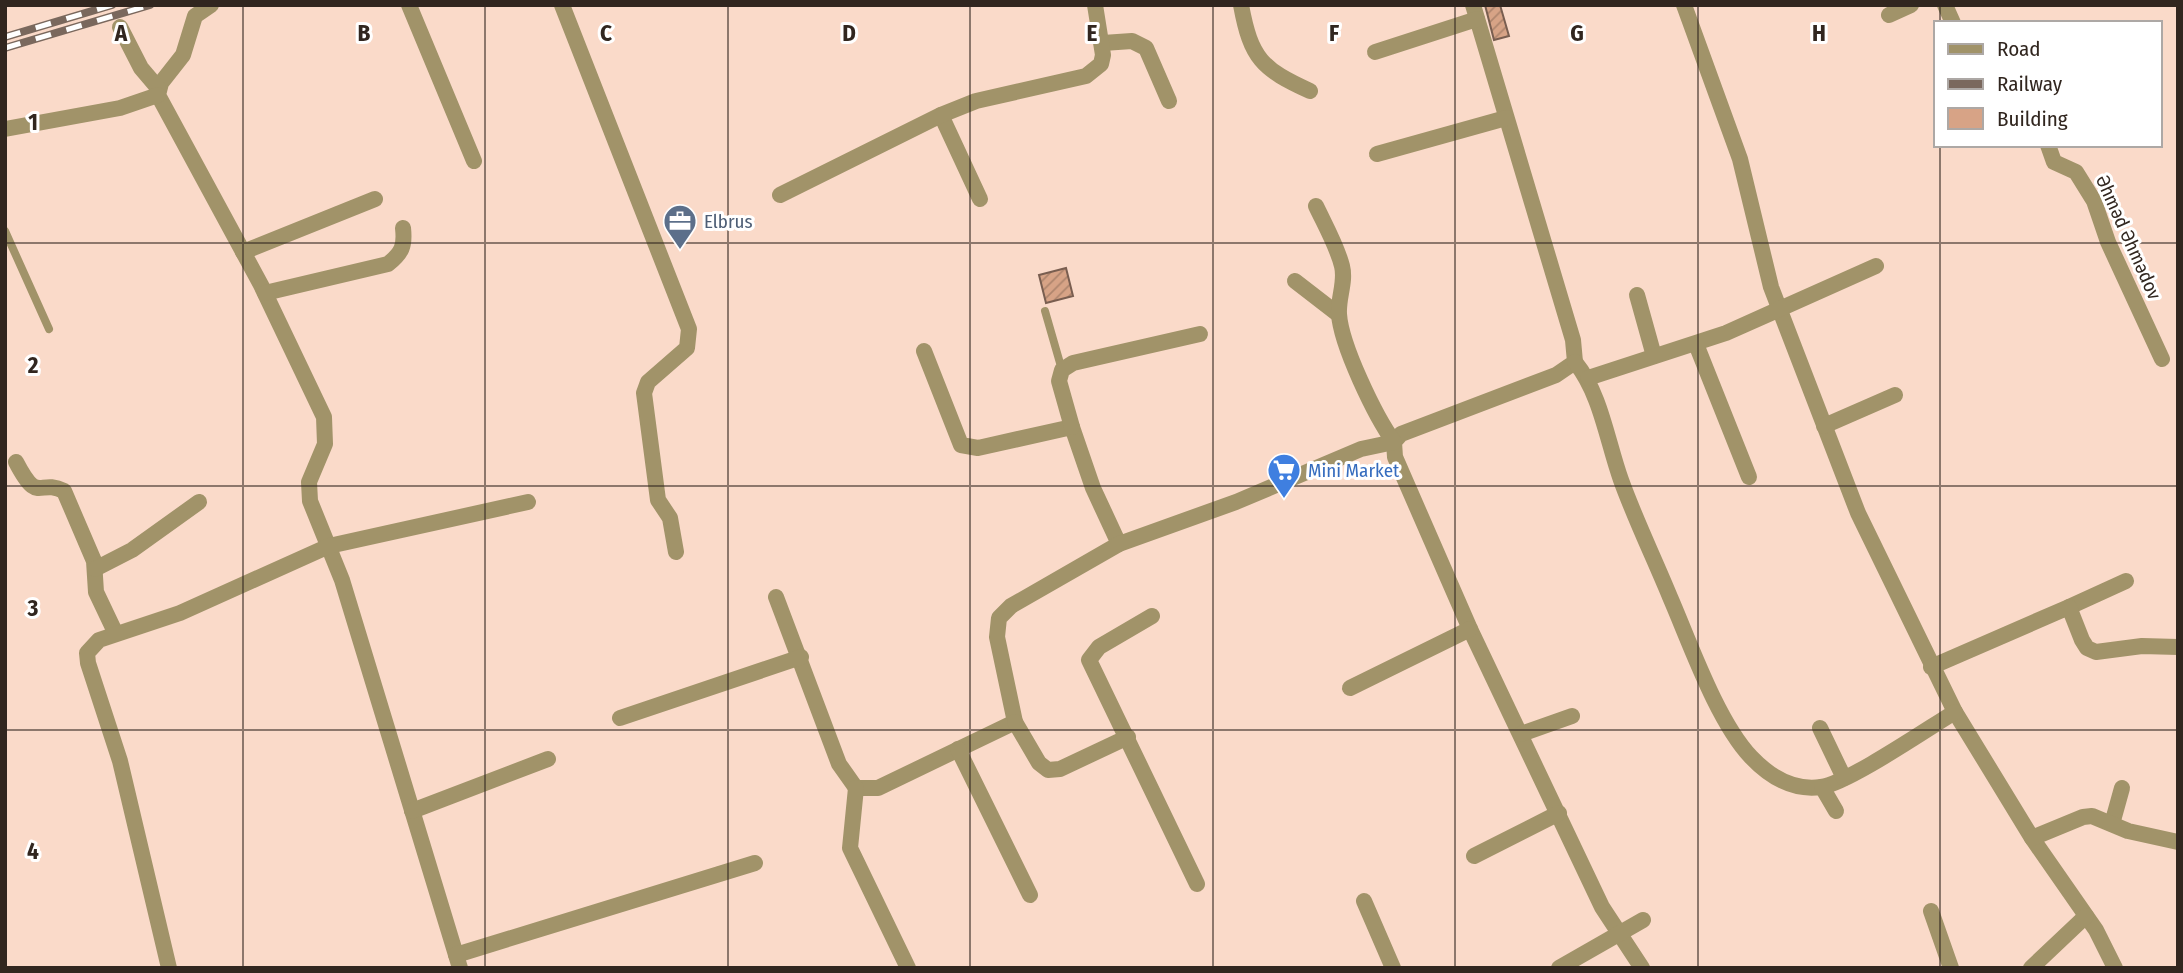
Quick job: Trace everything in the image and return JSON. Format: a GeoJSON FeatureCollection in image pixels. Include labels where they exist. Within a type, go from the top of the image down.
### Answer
{"type":"FeatureCollection","features":[{"type":"Feature","properties":{"kind":"street"},"geometry":{"type":"LineString","coordinates":[[5,130],[120,108],[158,92],[183,55],[195,16],[211,5]]}},
{"type":"Feature","properties":{"kind":"street"},"geometry":{"type":"LineString","coordinates":[[409,5],[474,161]]}},
{"type":"Feature","properties":{"kind":"street"},"geometry":{"type":"LineString","coordinates":[[562,5],[689,329],[687,348],[648,382],[644,393],[658,500],[670,518],[676,552]]}},
{"type":"Feature","properties":{"kind":"street"},"geometry":{"type":"LineString","coordinates":[[780,195],[941,115],[996,95],[1086,76],[1101,64],[1103,43],[1096,5]]}},
{"type":"Feature","properties":{"kind":"street"},"geometry":{"type":"LineString","coordinates":[[1241,5],[1256,56],[1267,69],[1310,91]]}},
{"type":"Feature","properties":{"kind":"street"},"geometry":{"type":"LineString","coordinates":[[1684,5],[1740,159],[1764,265],[1779,311],[1858,513],[1955,712],[2032,838],[2086,915],[2115,968]]}},
{"type":"Feature","properties":{"kind":"street"},"geometry":{"type":"LineString","coordinates":[[1889,15],[1911,5]]}},
{"type":"Feature","properties":{"kind":"street"},"geometry":{"type":"LineString","coordinates":[[1945,5],[1952,21]]}},
{"type":"Feature","properties":{"kind":"street"},"geometry":{"type":"LineString","coordinates":[[1375,52],[1475,12],[1573,340],[1575,362],[1588,378],[1621,481],[1695,655],[1726,718],[1748,755],[1779,781],[1822,787],[1844,778],[1955,712]]}},
{"type":"Feature","properties":{"kind":"street"},"geometry":{"type":"LineString","coordinates":[[120,27],[141,68],[158,92],[265,293],[324,417],[325,444],[308,488],[329,546],[458,961],[755,863]]}},
{"type":"Feature","properties":{"kind":"street"},"geometry":{"type":"LineString","coordinates":[[1103,43],[1132,41],[1146,48],[1169,101]]}},
{"type":"Feature","properties":{"kind":"street"},"geometry":{"type":"LineString","coordinates":[[941,115],[980,199]]}},
{"type":"Feature","properties":{"kind":"street"},"geometry":{"type":"LineString","coordinates":[[1377,154],[1506,118]]}},
{"type":"Feature","properties":{"kind":"street","name":"Əhməd Əhmədov"},"geometry":{"type":"LineString","coordinates":[[2049,147],[2054,162],[2076,172],[2094,201],[2108,242],[2162,359]]}},
{"type":"Feature","properties":{"kind":"street"},"geometry":{"type":"LineString","coordinates":[[243,252],[375,199]]}},
{"type":"Feature","properties":{"kind":"street"},"geometry":{"type":"LineString","coordinates":[[1316,206],[1343,271],[1339,315],[1374,408],[1394,442],[1399,469],[1470,629],[1602,907],[1642,968]]}},
{"type":"Feature","properties":{"kind":"street"},"geometry":{"type":"LineString","coordinates":[[265,293],[388,264],[401,254],[403,228]]}},
{"type":"Feature","properties":{"kind":"street"},"geometry":{"type":"LineString","coordinates":[[1588,378],[1696,344],[1779,311],[1876,266]]}},
{"type":"Feature","properties":{"kind":"street"},"geometry":{"type":"LineString","coordinates":[[1295,281],[1339,315]]}},
{"type":"Feature","properties":{"kind":"street"},"geometry":{"type":"LineString","coordinates":[[1637,295],[1654,356]]}},
{"type":"Feature","properties":{"kind":"street"},"geometry":{"type":"LineString","coordinates":[[1119,544],[1085,467],[1072,428],[1059,381],[1062,370],[1073,363],[1200,334]]}},
{"type":"Feature","properties":{"kind":"street"},"geometry":{"type":"LineString","coordinates":[[1696,344],[1749,477]]}},
{"type":"Feature","properties":{"kind":"street"},"geometry":{"type":"LineString","coordinates":[[923,351],[961,444],[978,448],[1072,428]]}},
{"type":"Feature","properties":{"kind":"street"},"geometry":{"type":"LineString","coordinates":[[1128,737],[1060,769],[1048,770],[1039,763],[1014,722],[997,637],[999,618],[1011,606],[1119,544],[1236,502],[1361,449],[1394,442],[1413,429],[1556,375],[1575,362]]}},
{"type":"Feature","properties":{"kind":"street"},"geometry":{"type":"LineString","coordinates":[[1824,426],[1895,395]]}},
{"type":"Feature","properties":{"kind":"street"},"geometry":{"type":"LineString","coordinates":[[16,461],[32,486],[38,490],[57,488],[64,491],[95,569],[96,592],[115,632]]}},
{"type":"Feature","properties":{"kind":"street"},"geometry":{"type":"LineString","coordinates":[[95,569],[132,550],[199,502]]}},
{"type":"Feature","properties":{"kind":"street"},"geometry":{"type":"LineString","coordinates":[[169,968],[120,761],[88,663],[87,653],[90,647],[115,632],[180,613],[329,546],[528,502]]}},
{"type":"Feature","properties":{"kind":"street"},"geometry":{"type":"LineString","coordinates":[[1931,667],[2126,581]]}},
{"type":"Feature","properties":{"kind":"street"},"geometry":{"type":"LineString","coordinates":[[776,597],[801,657],[839,764],[856,788],[850,848],[908,968]]}},
{"type":"Feature","properties":{"kind":"street"},"geometry":{"type":"LineString","coordinates":[[2069,607],[2082,640],[2087,648],[2096,652],[2142,646],[2178,647]]}},
{"type":"Feature","properties":{"kind":"street"},"geometry":{"type":"LineString","coordinates":[[1152,616],[1099,647],[1088,660],[1128,737],[1197,884]]}},
{"type":"Feature","properties":{"kind":"street"},"geometry":{"type":"LineString","coordinates":[[1350,688],[1470,629]]}},
{"type":"Feature","properties":{"kind":"street"},"geometry":{"type":"LineString","coordinates":[[620,718],[801,657]]}},
{"type":"Feature","properties":{"kind":"street"},"geometry":{"type":"LineString","coordinates":[[1521,734],[1572,716]]}},
{"type":"Feature","properties":{"kind":"street"},"geometry":{"type":"LineString","coordinates":[[856,788],[878,788],[1014,722]]}},
{"type":"Feature","properties":{"kind":"street"},"geometry":{"type":"LineString","coordinates":[[1820,729],[1844,778]]}},
{"type":"Feature","properties":{"kind":"street"},"geometry":{"type":"LineString","coordinates":[[958,749],[1030,895]]}},
{"type":"Feature","properties":{"kind":"street"},"geometry":{"type":"LineString","coordinates":[[412,811],[548,759]]}},
{"type":"Feature","properties":{"kind":"street"},"geometry":{"type":"LineString","coordinates":[[1822,787],[1836,811]]}},
{"type":"Feature","properties":{"kind":"street"},"geometry":{"type":"LineString","coordinates":[[2112,824],[2122,788]]}},
{"type":"Feature","properties":{"kind":"street"},"geometry":{"type":"LineString","coordinates":[[1474,856],[1559,813]]}},
{"type":"Feature","properties":{"kind":"street"},"geometry":{"type":"LineString","coordinates":[[2032,838],[2083,817],[2102,819],[2128,831],[2178,842]]}},
{"type":"Feature","properties":{"kind":"street"},"geometry":{"type":"LineString","coordinates":[[1364,901],[1392,968]]}},
{"type":"Feature","properties":{"kind":"street"},"geometry":{"type":"LineString","coordinates":[[1931,911],[1951,968]]}},
{"type":"Feature","properties":{"kind":"street"},"geometry":{"type":"LineString","coordinates":[[2031,968],[2086,915]]}},
{"type":"Feature","properties":{"kind":"street"},"geometry":{"type":"LineString","coordinates":[[1559,968],[1643,920]]}},
{"type":"Feature","properties":{"kind":"lane"},"geometry":{"type":"LineString","coordinates":[[5,231],[49,329]]}},
{"type":"Feature","properties":{"kind":"lane"},"geometry":{"type":"LineString","coordinates":[[1045,311],[1062,370]]}},
{"type":"Feature","properties":{"kind":"building"},"geometry":{"type":"Polygon","coordinates":[[[1485,5],[1500,5],[1509,36],[1494,40],[1485,5]]]}},
{"type":"Feature","properties":{"kind":"building"},"geometry":{"type":"Polygon","coordinates":[[[1066,268],[1073,296],[1046,303],[1039,275],[1066,268]]]}},
{"type":"Feature","properties":{"kind":"railway"},"geometry":{"type":"LineString","coordinates":[[5,37],[112,5]]}},
{"type":"Feature","properties":{"kind":"railway"},"geometry":{"type":"LineString","coordinates":[[5,48],[150,5]]}},
{"type":"Feature","properties":{"kind":"place","name":"Elbrus"},"geometry":{"type":"Point","coordinates":[680,251]}},
{"type":"Feature","properties":{"kind":"place","name":"Mini Market"},"geometry":{"type":"Point","coordinates":[1284,500]}}]}
